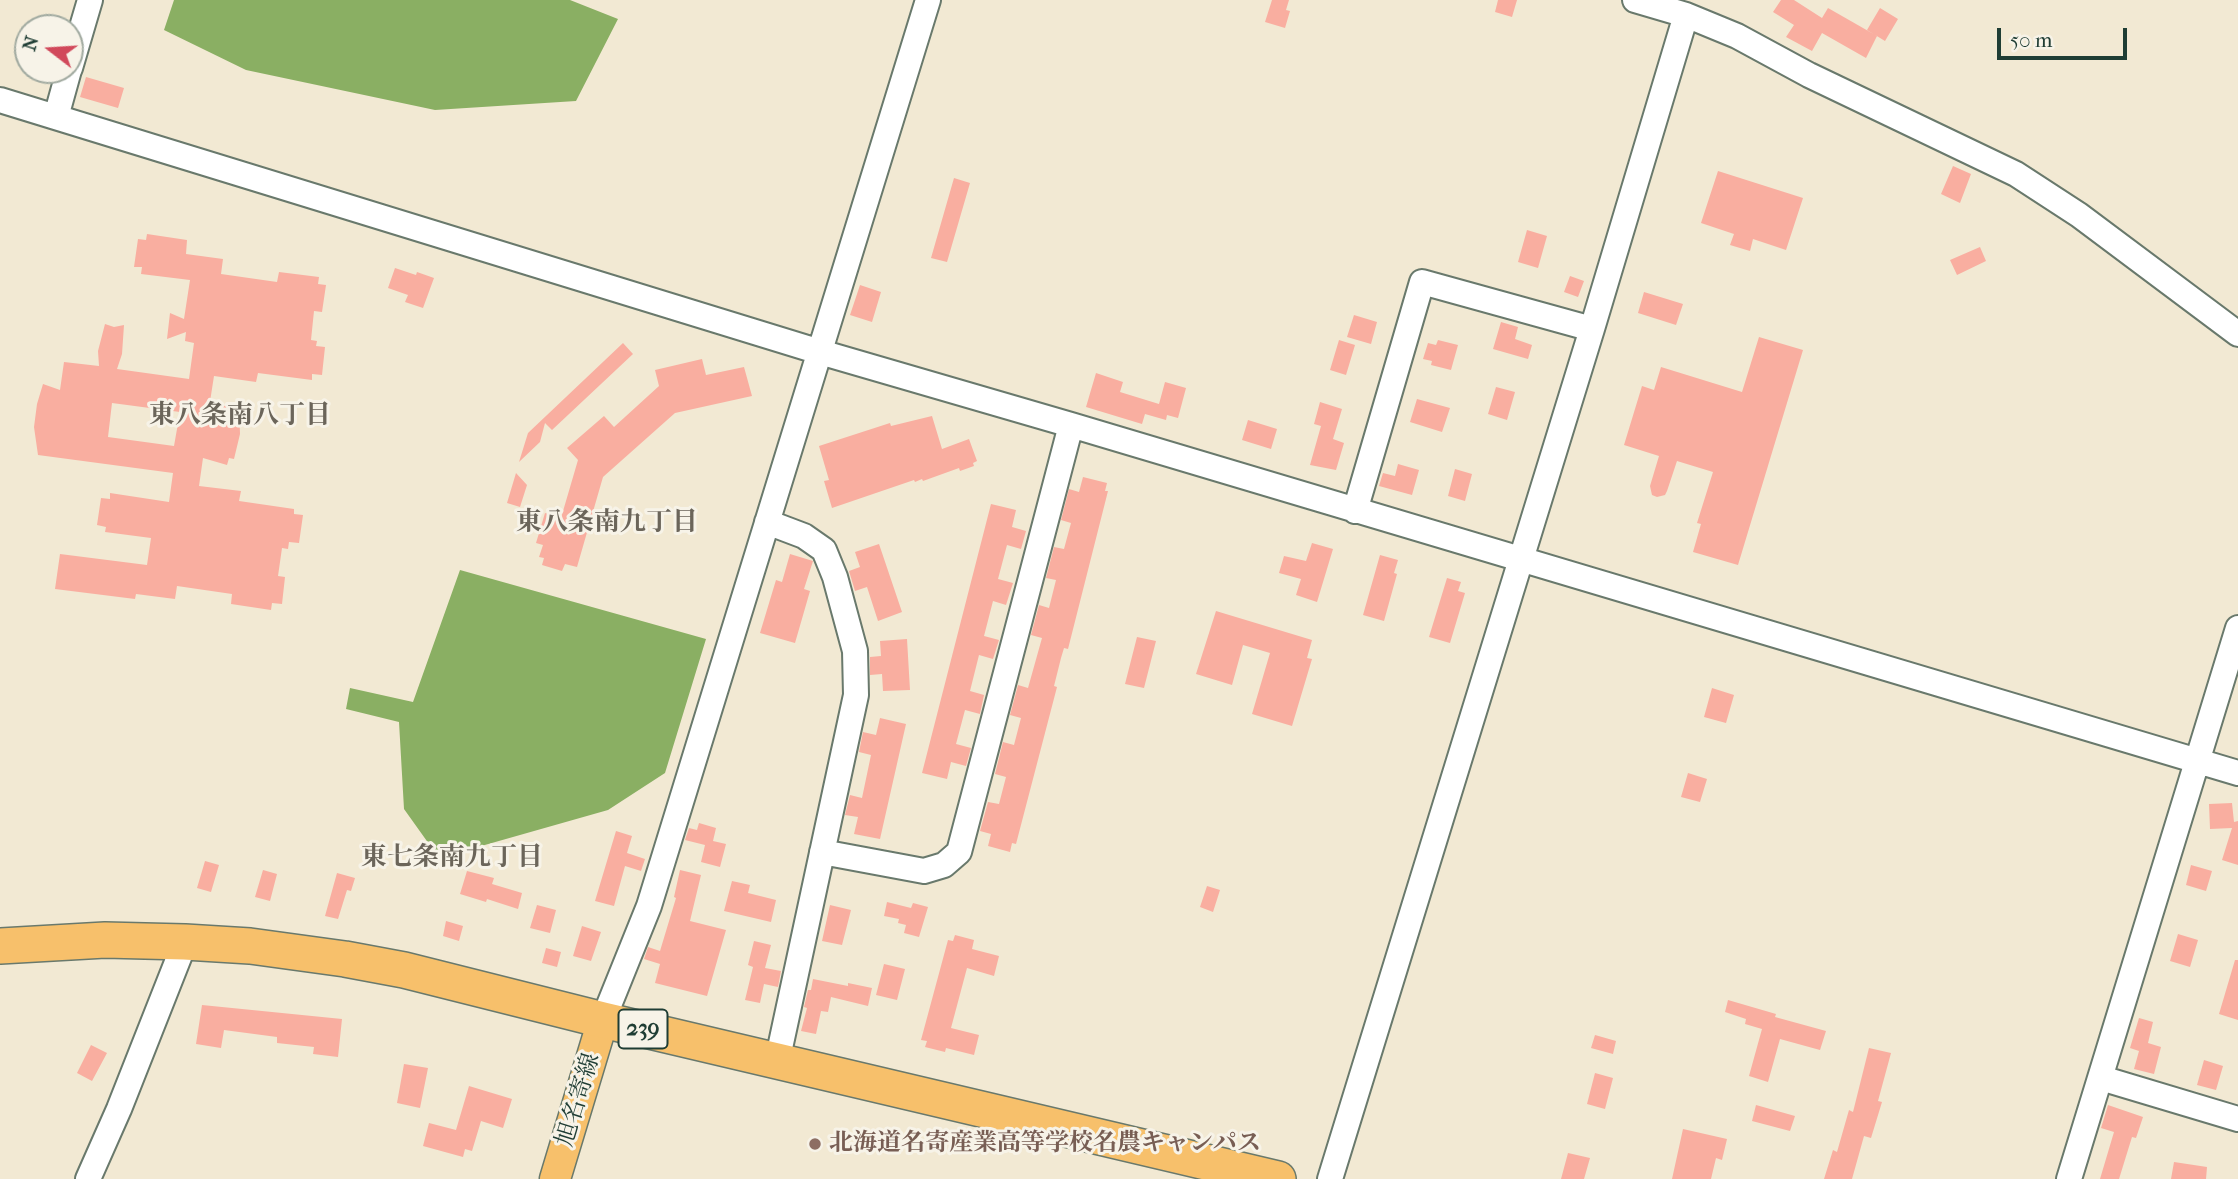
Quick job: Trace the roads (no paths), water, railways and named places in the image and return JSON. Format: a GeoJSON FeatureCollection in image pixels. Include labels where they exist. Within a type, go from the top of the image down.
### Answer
{"type":"FeatureCollection","features":[{"type":"Feature","properties":{"kind":"highway","name":"239"},"geometry":{"type":"LineString","coordinates":[[0,946],[105,940],[185,942],[250,946],[336,957],[404,970],[777,1062],[1278,1179]]}},
{"type":"Feature","properties":{"kind":"main road","name":"旭名寄線"},"geometry":{"type":"LineString","coordinates":[[555,1179],[603,1020]]}},
{"type":"Feature","properties":{"kind":"street"},"geometry":{"type":"LineString","coordinates":[[84,21],[90,0]]}},
{"type":"Feature","properties":{"kind":"street"},"geometry":{"type":"LineString","coordinates":[[603,1020],[649,906],[928,0]]}},
{"type":"Feature","properties":{"kind":"street"},"geometry":{"type":"LineString","coordinates":[[1635,0],[1686,15],[1737,36],[1809,75],[2016,174],[2079,215],[2238,334]]}},
{"type":"Feature","properties":{"kind":"street"},"geometry":{"type":"LineString","coordinates":[[1330,1179],[1686,15]]}},
{"type":"Feature","properties":{"kind":"street"},"geometry":{"type":"LineString","coordinates":[[56,117],[66,84]]}},
{"type":"Feature","properties":{"kind":"street"},"geometry":{"type":"LineString","coordinates":[[0,100],[820,352],[2238,773]]}},
{"type":"Feature","properties":{"kind":"street"},"geometry":{"type":"LineString","coordinates":[[1355,511],[1422,282],[1592,329]]}},
{"type":"Feature","properties":{"kind":"street"},"geometry":{"type":"LineString","coordinates":[[822,852],[924,872],[944,865],[960,852],[1071,425]]}},
{"type":"Feature","properties":{"kind":"street"},"geometry":{"type":"LineString","coordinates":[[767,522],[804,536],[824,550],[835,577],[855,651],[856,695],[777,1062]]}},
{"type":"Feature","properties":{"kind":"street"},"geometry":{"type":"LineString","coordinates":[[2069,1179],[2238,628]]}},
{"type":"Feature","properties":{"kind":"street"},"geometry":{"type":"LineString","coordinates":[[88,1179],[119,1109],[185,942]]}},
{"type":"Feature","properties":{"kind":"street"},"geometry":{"type":"LineString","coordinates":[[2101,1078],[2238,1119]]}},
{"type":"Feature","properties":{"kind":"place","name":"北海道名寄産業高等学校名農キャンパス"},"geometry":{"type":"Point","coordinates":[815,1144]}},
{"type":"Feature","properties":{"kind":"district","name":"東八条南八丁目"},"geometry":{"type":"Point","coordinates":[240,417]}},
{"type":"Feature","properties":{"kind":"district","name":"東八条南九丁目"},"geometry":{"type":"Point","coordinates":[607,524]}},
{"type":"Feature","properties":{"kind":"district","name":"東七条南九丁目"},"geometry":{"type":"Point","coordinates":[452,859]}}]}
